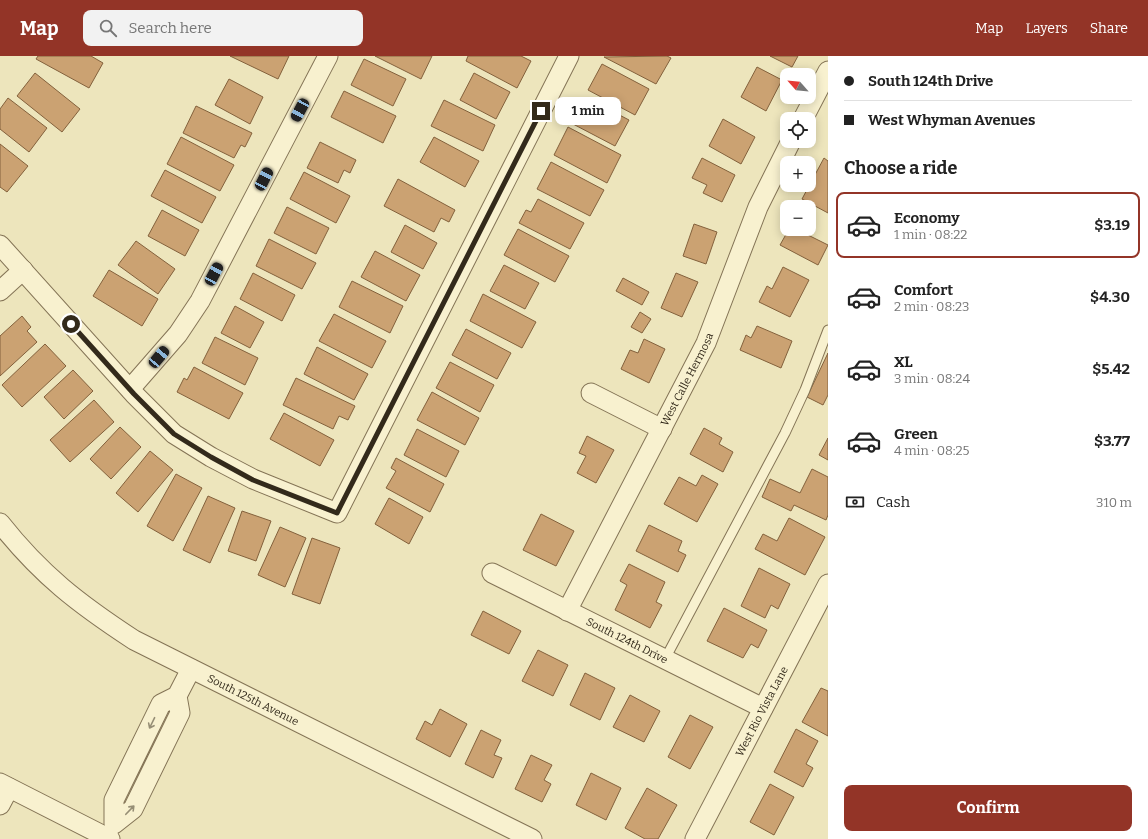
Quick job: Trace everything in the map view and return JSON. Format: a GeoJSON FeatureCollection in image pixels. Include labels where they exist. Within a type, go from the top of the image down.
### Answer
{"type":"FeatureCollection","features":[{"type":"Feature","properties":{"kind":"street"},"geometry":{"type":"LineString","coordinates":[[130,389],[178,334],[200,302],[328,56]]}},
{"type":"Feature","properties":{"kind":"street"},"geometry":{"type":"LineString","coordinates":[[3,254],[23,270],[130,389],[174,434],[211,457],[253,480],[337,513],[569,56]]}},
{"type":"Feature","properties":{"kind":"street"},"geometry":{"type":"LineString","coordinates":[[807,112],[828,71]]}},
{"type":"Feature","properties":{"kind":"street","name":"West Calle Hermosa"},"geometry":{"type":"LineString","coordinates":[[567,611],[706,343],[758,207],[788,148]]}},
{"type":"Feature","properties":{"kind":"street"},"geometry":{"type":"LineString","coordinates":[[0,291],[23,270]]}},
{"type":"Feature","properties":{"kind":"street"},"geometry":{"type":"LineString","coordinates":[[591,393],[662,429]]}},
{"type":"Feature","properties":{"kind":"street","name":"South 125th Avenue"},"geometry":{"type":"LineString","coordinates":[[0,523],[21,549],[66,593],[99,618],[134,640],[532,839]]}},
{"type":"Feature","properties":{"kind":"street","name":"South 124th Drive"},"geometry":{"type":"LineString","coordinates":[[492,572],[567,611],[763,708]]}},
{"type":"Feature","properties":{"kind":"street","name":"West Rio Vista Lane"},"geometry":{"type":"LineString","coordinates":[[695,839],[828,584]]}},
{"type":"Feature","properties":{"kind":"street"},"geometry":{"type":"LineString","coordinates":[[0,805],[5,786],[110,833],[114,800],[117,793],[161,704],[177,696],[191,669]]}},
{"type":"Feature","properties":{"kind":"lane"},"geometry":{"type":"LineString","coordinates":[[665,659],[785,433],[805,390],[828,330]]}},
{"type":"Feature","properties":{"kind":"building"},"geometry":{"type":"Polygon","coordinates":[[[38,56],[91,56],[103,63],[89,88],[36,59],[38,56]]]}},
{"type":"Feature","properties":{"kind":"building"},"geometry":{"type":"Polygon","coordinates":[[[230,56],[289,56],[278,79],[230,56]]]}},
{"type":"Feature","properties":{"kind":"building"},"geometry":{"type":"Polygon","coordinates":[[[375,56],[432,56],[421,79],[375,56]]]}},
{"type":"Feature","properties":{"kind":"building"},"geometry":{"type":"Polygon","coordinates":[[[468,56],[521,56],[531,61],[517,88],[466,61],[468,56]]]}},
{"type":"Feature","properties":{"kind":"building"},"geometry":{"type":"Polygon","coordinates":[[[667,56],[671,58],[656,84],[604,57],[667,56]]]}},
{"type":"Feature","properties":{"kind":"building"},"geometry":{"type":"Polygon","coordinates":[[[770,56],[798,56],[792,67],[770,56]]]}},
{"type":"Feature","properties":{"kind":"building"},"geometry":{"type":"Polygon","coordinates":[[[364,59],[406,79],[393,106],[351,85],[364,59]]]}},
{"type":"Feature","properties":{"kind":"building"},"geometry":{"type":"Polygon","coordinates":[[[602,64],[649,89],[635,115],[588,90],[602,64]]]}},
{"type":"Feature","properties":{"kind":"building"},"geometry":{"type":"Polygon","coordinates":[[[757,67],[780,79],[780,84],[766,111],[741,97],[757,67]]]}},
{"type":"Feature","properties":{"kind":"building"},"geometry":{"type":"Polygon","coordinates":[[[35,73],[80,109],[62,132],[17,96],[35,73]]]}},
{"type":"Feature","properties":{"kind":"building"},"geometry":{"type":"Polygon","coordinates":[[[474,73],[510,92],[496,119],[460,100],[474,73]]]}},
{"type":"Feature","properties":{"kind":"building"},"geometry":{"type":"Polygon","coordinates":[[[229,79],[263,97],[250,124],[215,105],[229,79]]]}},
{"type":"Feature","properties":{"kind":"building"},"geometry":{"type":"Polygon","coordinates":[[[344,91],[396,116],[383,143],[331,117],[344,91]]]}},
{"type":"Feature","properties":{"kind":"building"},"geometry":{"type":"Polygon","coordinates":[[[8,98],[47,128],[29,152],[0,129],[0,109],[8,98]]]}},
{"type":"Feature","properties":{"kind":"building"},"geometry":{"type":"Polygon","coordinates":[[[587,98],[629,120],[615,146],[573,124],[587,98]]]}},
{"type":"Feature","properties":{"kind":"building"},"geometry":{"type":"Polygon","coordinates":[[[444,100],[495,125],[483,151],[431,126],[444,100]]]}},
{"type":"Feature","properties":{"kind":"building"},"geometry":{"type":"Polygon","coordinates":[[[196,106],[252,133],[245,147],[241,145],[234,158],[183,133],[196,106]]]}},
{"type":"Feature","properties":{"kind":"building"},"geometry":{"type":"Polygon","coordinates":[[[723,119],[755,137],[741,164],[709,146],[723,119]]]}},
{"type":"Feature","properties":{"kind":"building"},"geometry":{"type":"Polygon","coordinates":[[[568,127],[621,155],[607,183],[554,155],[568,127]]]}},
{"type":"Feature","properties":{"kind":"building"},"geometry":{"type":"Polygon","coordinates":[[[181,137],[234,165],[220,191],[167,164],[181,137]]]}},
{"type":"Feature","properties":{"kind":"building"},"geometry":{"type":"Polygon","coordinates":[[[434,137],[479,161],[465,187],[420,162],[434,137]]]}},
{"type":"Feature","properties":{"kind":"building"},"geometry":{"type":"Polygon","coordinates":[[[320,142],[356,160],[350,173],[344,170],[338,183],[307,168],[320,142]]]}},
{"type":"Feature","properties":{"kind":"building"},"geometry":{"type":"Polygon","coordinates":[[[0,144],[28,166],[7,192],[0,187],[0,144]]]}},
{"type":"Feature","properties":{"kind":"building"},"geometry":{"type":"Polygon","coordinates":[[[702,158],[735,175],[722,202],[703,193],[707,185],[692,178],[702,158]]]}},
{"type":"Feature","properties":{"kind":"building"},"geometry":{"type":"Polygon","coordinates":[[[824,158],[828,161],[828,213],[816,207],[816,200],[802,199],[806,192],[816,192],[816,173],[824,158]]]}},
{"type":"Feature","properties":{"kind":"building"},"geometry":{"type":"Polygon","coordinates":[[[551,162],[604,190],[590,216],[537,189],[551,162]]]}},
{"type":"Feature","properties":{"kind":"building"},"geometry":{"type":"Polygon","coordinates":[[[165,170],[216,197],[202,223],[151,196],[165,170]]]}},
{"type":"Feature","properties":{"kind":"building"},"geometry":{"type":"Polygon","coordinates":[[[304,172],[350,196],[336,223],[290,199],[304,172]]]}},
{"type":"Feature","properties":{"kind":"building"},"geometry":{"type":"Polygon","coordinates":[[[398,179],[455,210],[449,222],[441,218],[434,232],[384,206],[398,179]]]}},
{"type":"Feature","properties":{"kind":"building"},"geometry":{"type":"Polygon","coordinates":[[[538,199],[584,223],[570,249],[519,223],[526,210],[531,212],[538,199]]]}},
{"type":"Feature","properties":{"kind":"building"},"geometry":{"type":"Polygon","coordinates":[[[287,207],[329,228],[316,254],[274,233],[287,207]]]}},
{"type":"Feature","properties":{"kind":"building"},"geometry":{"type":"Polygon","coordinates":[[[162,210],[199,230],[185,256],[148,236],[162,210]]]}},
{"type":"Feature","properties":{"kind":"building"},"geometry":{"type":"Polygon","coordinates":[[[694,224],[717,232],[706,264],[683,256],[694,224]]]}},
{"type":"Feature","properties":{"kind":"building"},"geometry":{"type":"Polygon","coordinates":[[[405,225],[437,243],[423,269],[391,252],[405,225]]]}},
{"type":"Feature","properties":{"kind":"building"},"geometry":{"type":"Polygon","coordinates":[[[518,229],[569,256],[555,282],[504,255],[518,229]]]}},
{"type":"Feature","properties":{"kind":"building"},"geometry":{"type":"Polygon","coordinates":[[[785,236],[810,236],[828,245],[818,265],[780,245],[785,236]]]}},
{"type":"Feature","properties":{"kind":"building"},"geometry":{"type":"Polygon","coordinates":[[[269,239],[316,263],[302,289],[256,266],[269,239]]]}},
{"type":"Feature","properties":{"kind":"building"},"geometry":{"type":"Polygon","coordinates":[[[136,241],[175,269],[158,294],[118,265],[136,241]]]}},
{"type":"Feature","properties":{"kind":"building"},"geometry":{"type":"Polygon","coordinates":[[[375,251],[420,275],[406,301],[361,277],[375,251]]]}},
{"type":"Feature","properties":{"kind":"building"},"geometry":{"type":"Polygon","coordinates":[[[504,265],[539,283],[525,309],[490,291],[504,265]]]}},
{"type":"Feature","properties":{"kind":"building"},"geometry":{"type":"Polygon","coordinates":[[[783,267],[809,280],[790,317],[759,302],[767,286],[772,289],[783,267]]]}},
{"type":"Feature","properties":{"kind":"building"},"geometry":{"type":"Polygon","coordinates":[[[109,270],[158,299],[142,326],[93,296],[109,270]]]}},
{"type":"Feature","properties":{"kind":"building"},"geometry":{"type":"Polygon","coordinates":[[[253,273],[295,295],[282,321],[240,299],[253,273]]]}},
{"type":"Feature","properties":{"kind":"building"},"geometry":{"type":"Polygon","coordinates":[[[676,273],[698,282],[682,317],[661,308],[676,273]]]}},
{"type":"Feature","properties":{"kind":"building"},"geometry":{"type":"Polygon","coordinates":[[[623,278],[649,292],[642,305],[616,291],[623,278]]]}},
{"type":"Feature","properties":{"kind":"building"},"geometry":{"type":"Polygon","coordinates":[[[352,281],[403,306],[390,333],[339,307],[352,281]]]}},
{"type":"Feature","properties":{"kind":"building"},"geometry":{"type":"Polygon","coordinates":[[[483,294],[536,322],[522,348],[470,321],[483,294]]]}},
{"type":"Feature","properties":{"kind":"building"},"geometry":{"type":"Polygon","coordinates":[[[235,306],[264,322],[250,348],[221,333],[235,306]]]}},
{"type":"Feature","properties":{"kind":"building"},"geometry":{"type":"Polygon","coordinates":[[[640,312],[651,319],[642,333],[631,327],[640,312]]]}},
{"type":"Feature","properties":{"kind":"building"},"geometry":{"type":"Polygon","coordinates":[[[334,314],[386,341],[372,368],[319,341],[334,314]]]}},
{"type":"Feature","properties":{"kind":"building"},"geometry":{"type":"Polygon","coordinates":[[[22,316],[31,327],[27,331],[37,342],[0,376],[0,336],[22,316]]]}},
{"type":"Feature","properties":{"kind":"building"},"geometry":{"type":"Polygon","coordinates":[[[757,326],[792,341],[781,368],[740,350],[746,335],[751,338],[757,326]]]}},
{"type":"Feature","properties":{"kind":"building"},"geometry":{"type":"Polygon","coordinates":[[[466,329],[511,353],[497,379],[452,355],[466,329]]]}},
{"type":"Feature","properties":{"kind":"building"},"geometry":{"type":"Polygon","coordinates":[[[215,337],[258,358],[245,385],[202,363],[215,337]]]}},
{"type":"Feature","properties":{"kind":"building"},"geometry":{"type":"Polygon","coordinates":[[[644,339],[665,349],[649,383],[621,369],[630,350],[638,353],[644,339]]]}},
{"type":"Feature","properties":{"kind":"building"},"geometry":{"type":"Polygon","coordinates":[[[45,344],[66,366],[22,407],[2,385],[45,344]]]}},
{"type":"Feature","properties":{"kind":"building"},"geometry":{"type":"Polygon","coordinates":[[[317,347],[368,374],[354,400],[304,374],[317,347]]]}},
{"type":"Feature","properties":{"kind":"building"},"geometry":{"type":"Polygon","coordinates":[[[828,353],[828,395],[823,405],[807,397],[828,353]]]}},
{"type":"Feature","properties":{"kind":"building"},"geometry":{"type":"Polygon","coordinates":[[[450,362],[494,385],[480,412],[436,388],[450,362]]]}},
{"type":"Feature","properties":{"kind":"building"},"geometry":{"type":"Polygon","coordinates":[[[194,367],[243,393],[229,419],[177,392],[184,378],[187,380],[194,367]]]}},
{"type":"Feature","properties":{"kind":"building"},"geometry":{"type":"Polygon","coordinates":[[[73,370],[93,391],[64,419],[44,397],[73,370]]]}},
{"type":"Feature","properties":{"kind":"building"},"geometry":{"type":"Polygon","coordinates":[[[296,378],[355,406],[348,420],[339,416],[333,429],[283,405],[296,378]]]}},
{"type":"Feature","properties":{"kind":"building"},"geometry":{"type":"Polygon","coordinates":[[[432,392],[479,418],[465,445],[417,420],[432,392]]]}},
{"type":"Feature","properties":{"kind":"building"},"geometry":{"type":"Polygon","coordinates":[[[94,400],[114,422],[70,462],[50,440],[94,400]]]}},
{"type":"Feature","properties":{"kind":"building"},"geometry":{"type":"Polygon","coordinates":[[[284,413],[334,440],[320,466],[270,439],[284,413]]]}},
{"type":"Feature","properties":{"kind":"building"},"geometry":{"type":"Polygon","coordinates":[[[120,427],[141,447],[111,479],[90,459],[120,427]]]}},
{"type":"Feature","properties":{"kind":"building"},"geometry":{"type":"Polygon","coordinates":[[[704,428],[722,438],[719,444],[733,452],[723,472],[690,454],[704,428]]]}},
{"type":"Feature","properties":{"kind":"building"},"geometry":{"type":"Polygon","coordinates":[[[417,429],[459,451],[446,477],[404,455],[417,429]]]}},
{"type":"Feature","properties":{"kind":"building"},"geometry":{"type":"Polygon","coordinates":[[[587,436],[614,450],[596,483],[577,473],[586,456],[579,453],[587,436]]]}},
{"type":"Feature","properties":{"kind":"building"},"geometry":{"type":"Polygon","coordinates":[[[828,438],[828,460],[819,455],[828,438]]]}},
{"type":"Feature","properties":{"kind":"building"},"geometry":{"type":"Polygon","coordinates":[[[150,451],[173,470],[138,512],[116,493],[150,451]]]}},
{"type":"Feature","properties":{"kind":"building"},"geometry":{"type":"Polygon","coordinates":[[[396,458],[444,484],[430,512],[386,488],[396,471],[391,468],[396,458]]]}},
{"type":"Feature","properties":{"kind":"building"},"geometry":{"type":"Polygon","coordinates":[[[812,469],[828,477],[828,515],[826,520],[794,505],[791,511],[762,497],[770,479],[800,493],[812,469]]]}},
{"type":"Feature","properties":{"kind":"building"},"geometry":{"type":"Polygon","coordinates":[[[176,474],[202,488],[173,541],[147,526],[176,474]]]}},
{"type":"Feature","properties":{"kind":"building"},"geometry":{"type":"Polygon","coordinates":[[[702,475],[718,484],[697,522],[664,504],[679,477],[696,486],[702,475]]]}},
{"type":"Feature","properties":{"kind":"building"},"geometry":{"type":"Polygon","coordinates":[[[208,496],[235,508],[210,563],[183,550],[208,496]]]}},
{"type":"Feature","properties":{"kind":"building"},"geometry":{"type":"Polygon","coordinates":[[[389,498],[423,517],[409,544],[375,524],[389,498]]]}},
{"type":"Feature","properties":{"kind":"building"},"geometry":{"type":"Polygon","coordinates":[[[242,511],[271,521],[256,561],[228,551],[242,511]]]}},
{"type":"Feature","properties":{"kind":"building"},"geometry":{"type":"Polygon","coordinates":[[[541,514],[574,531],[556,566],[523,550],[541,514]]]}},
{"type":"Feature","properties":{"kind":"building"},"geometry":{"type":"Polygon","coordinates":[[[789,518],[825,537],[805,575],[755,549],[763,534],[777,541],[789,518]]]}},
{"type":"Feature","properties":{"kind":"building"},"geometry":{"type":"Polygon","coordinates":[[[649,525],[682,541],[678,551],[686,555],[678,572],[636,551],[649,525]]]}},
{"type":"Feature","properties":{"kind":"building"},"geometry":{"type":"Polygon","coordinates":[[[280,527],[306,538],[285,587],[258,575],[280,527]]]}},
{"type":"Feature","properties":{"kind":"building"},"geometry":{"type":"Polygon","coordinates":[[[312,538],[340,548],[320,604],[292,594],[312,538]]]}},
{"type":"Feature","properties":{"kind":"building"},"geometry":{"type":"Polygon","coordinates":[[[629,564],[665,582],[656,602],[662,605],[650,628],[615,610],[627,585],[620,581],[629,564]]]}},
{"type":"Feature","properties":{"kind":"building"},"geometry":{"type":"Polygon","coordinates":[[[759,568],[790,584],[778,609],[771,605],[765,618],[741,606],[759,568]]]}},
{"type":"Feature","properties":{"kind":"building"},"geometry":{"type":"Polygon","coordinates":[[[724,608],[767,630],[758,648],[751,644],[743,658],[707,641],[724,608]]]}},
{"type":"Feature","properties":{"kind":"building"},"geometry":{"type":"Polygon","coordinates":[[[483,611],[521,631],[509,654],[471,635],[483,611]]]}},
{"type":"Feature","properties":{"kind":"building"},"geometry":{"type":"Polygon","coordinates":[[[538,650],[568,665],[553,696],[522,681],[538,650]]]}},
{"type":"Feature","properties":{"kind":"building"},"geometry":{"type":"Polygon","coordinates":[[[585,673],[615,688],[600,720],[570,705],[585,673]]]}},
{"type":"Feature","properties":{"kind":"building"},"geometry":{"type":"Polygon","coordinates":[[[821,688],[828,691],[828,736],[802,722],[821,688]]]}},
{"type":"Feature","properties":{"kind":"building"},"geometry":{"type":"Polygon","coordinates":[[[630,695],[660,711],[644,742],[613,727],[630,695]]]}},
{"type":"Feature","properties":{"kind":"building"},"geometry":{"type":"Polygon","coordinates":[[[440,709],[467,724],[450,757],[416,739],[425,721],[432,725],[440,709]]]}},
{"type":"Feature","properties":{"kind":"building"},"geometry":{"type":"Polygon","coordinates":[[[690,715],[713,727],[690,769],[668,757],[690,715]]]}},
{"type":"Feature","properties":{"kind":"building"},"geometry":{"type":"Polygon","coordinates":[[[796,729],[818,741],[806,764],[813,768],[803,787],[774,772],[796,729]]]}},
{"type":"Feature","properties":{"kind":"building"},"geometry":{"type":"Polygon","coordinates":[[[481,730],[501,740],[494,755],[502,758],[493,778],[465,764],[481,730]]]}},
{"type":"Feature","properties":{"kind":"building"},"geometry":{"type":"Polygon","coordinates":[[[531,755],[552,765],[544,780],[551,784],[542,802],[515,789],[531,755]]]}},
{"type":"Feature","properties":{"kind":"building"},"geometry":{"type":"Polygon","coordinates":[[[591,773],[621,788],[606,820],[576,805],[591,773]]]}},
{"type":"Feature","properties":{"kind":"building"},"geometry":{"type":"Polygon","coordinates":[[[770,784],[794,797],[774,835],[750,822],[770,784]]]}},
{"type":"Feature","properties":{"kind":"building"},"geometry":{"type":"Polygon","coordinates":[[[647,788],[677,805],[658,839],[645,839],[625,828],[647,788]]]}},
{"type":"Feature","properties":{"kind":"route"},"geometry":{"type":"LineString","coordinates":[[71,324],[134,394],[174,434],[211,457],[253,480],[337,513],[541,111]]}}]}
